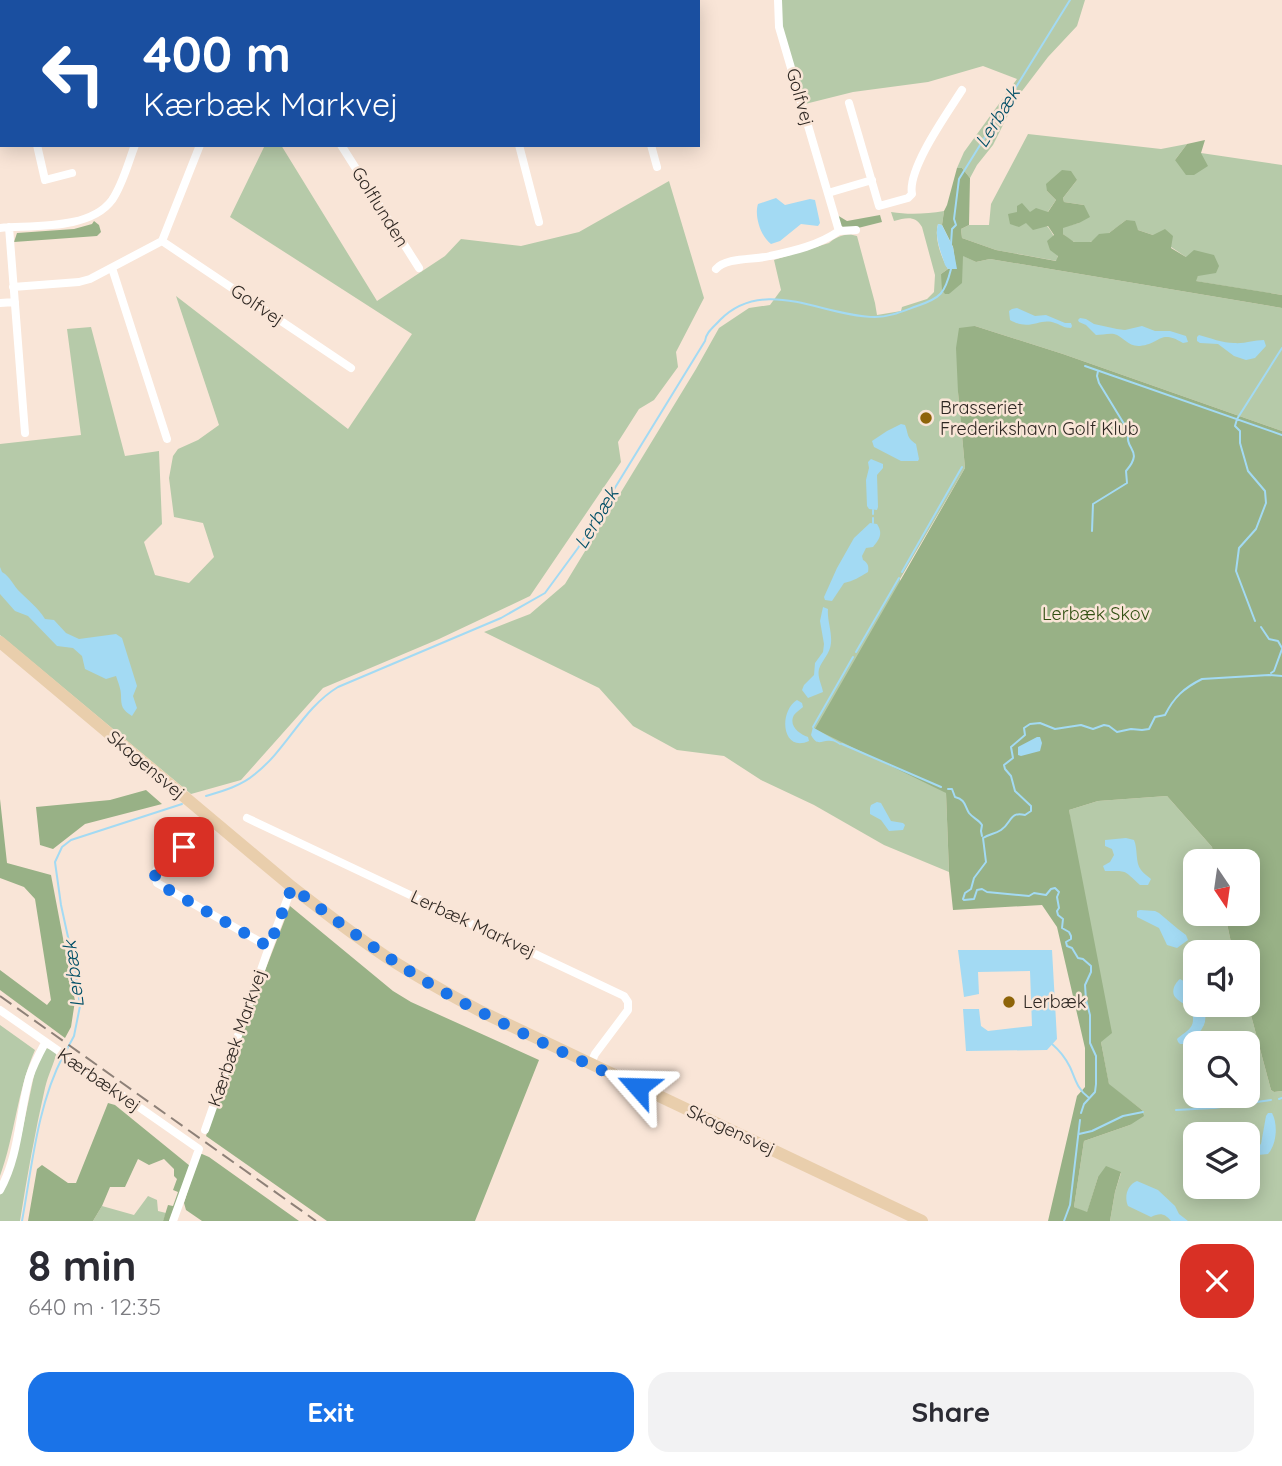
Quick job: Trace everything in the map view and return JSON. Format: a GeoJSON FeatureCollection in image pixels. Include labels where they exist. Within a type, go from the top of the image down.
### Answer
{"type":"FeatureCollection","features":[{"type":"Feature","properties":{"kind":"main road","name":"Skagensvej"},"geometry":{"type":"LineString","coordinates":[[0,642],[292,887],[368,944],[482,1012],[922,1221]]}},
{"type":"Feature","properties":{"kind":"street","name":"Golfvej"},"geometry":{"type":"LineString","coordinates":[[778,0],[779,27],[839,231]]}},
{"type":"Feature","properties":{"kind":"street"},"geometry":{"type":"LineString","coordinates":[[849,103],[879,206],[908,198],[912,194],[910,185],[932,136],[962,90]]}},
{"type":"Feature","properties":{"kind":"street"},"geometry":{"type":"LineString","coordinates":[[37,147],[45,180],[72,173]]}},
{"type":"Feature","properties":{"kind":"street"},"geometry":{"type":"LineString","coordinates":[[25,433],[15,302],[4,228],[70,223],[92,217],[113,199],[134,147]]}},
{"type":"Feature","properties":{"kind":"street"},"geometry":{"type":"LineString","coordinates":[[13,287],[90,279],[162,241],[199,147]]}},
{"type":"Feature","properties":{"kind":"street","name":"Golflunden"},"geometry":{"type":"LineString","coordinates":[[342,147],[418,268]]}},
{"type":"Feature","properties":{"kind":"street"},"geometry":{"type":"LineString","coordinates":[[520,147],[539,222]]}},
{"type":"Feature","properties":{"kind":"street"},"geometry":{"type":"LineString","coordinates":[[652,147],[657,167]]}},
{"type":"Feature","properties":{"kind":"street"},"geometry":{"type":"LineString","coordinates":[[828,193],[872,180]]}},
{"type":"Feature","properties":{"kind":"street"},"geometry":{"type":"LineString","coordinates":[[716,269],[720,264],[769,257],[812,245],[839,231],[856,230]]}},
{"type":"Feature","properties":{"kind":"street","name":"Golfvej"},"geometry":{"type":"LineString","coordinates":[[162,241],[351,368]]}},
{"type":"Feature","properties":{"kind":"street"},"geometry":{"type":"LineString","coordinates":[[111,268],[167,439]]}},
{"type":"Feature","properties":{"kind":"street"},"geometry":{"type":"LineString","coordinates":[[0,303],[15,302]]}},
{"type":"Feature","properties":{"kind":"street","name":"Lerbæk Markvej"},"geometry":{"type":"LineString","coordinates":[[247,818],[624,996],[628,1002],[628,1010],[595,1054],[590,1065]]}},
{"type":"Feature","properties":{"kind":"street","name":"Kærbæk Markvej"},"geometry":{"type":"LineString","coordinates":[[185,842],[176,856],[157,867],[154,872],[157,883],[269,947]]}},
{"type":"Feature","properties":{"kind":"street","name":"Kærbæk Markvej"},"geometry":{"type":"LineString","coordinates":[[205,1130],[292,887]]}},
{"type":"Feature","properties":{"kind":"street","name":"Kærbækvej"},"geometry":{"type":"LineString","coordinates":[[0,1010],[199,1149],[173,1221]]}},
{"type":"Feature","properties":{"kind":"street"},"geometry":{"type":"LineString","coordinates":[[0,1190],[12,1159],[33,1065],[45,1043]]}},
{"type":"Feature","properties":{"kind":"green space"},"geometry":{"type":"Polygon","coordinates":[[[781,0],[1085,0],[1077,26],[1048,57],[1016,99],[993,145],[970,178],[962,168],[957,168],[964,152],[1017,79],[983,66],[928,82],[853,92],[805,104],[782,27],[781,0]]]}},
{"type":"Feature","properties":{"kind":"green space"},"geometry":{"type":"Polygon","coordinates":[[[1028,134],[1161,149],[1187,144],[1175,160],[1201,153],[1282,165],[1282,295],[1195,281],[1198,276],[1186,257],[1153,235],[1138,230],[1126,220],[1094,241],[1079,243],[1071,240],[1063,234],[1063,227],[1079,223],[1084,205],[1064,202],[1063,198],[1077,180],[1047,191],[1056,200],[1047,213],[1026,222],[1047,226],[1056,242],[1057,261],[996,250],[962,238],[961,229],[969,225],[989,225],[991,204],[1028,134]]]}},
{"type":"Feature","properties":{"kind":"green space"},"geometry":{"type":"Polygon","coordinates":[[[1205,140],[1201,153],[1208,166],[1194,175],[1186,175],[1175,160],[1187,144],[1205,140]]]}},
{"type":"Feature","properties":{"kind":"green space"},"geometry":{"type":"Polygon","coordinates":[[[264,147],[282,147],[377,301],[445,256],[461,239],[521,246],[579,232],[669,181],[704,298],[676,352],[678,367],[654,400],[639,409],[618,442],[621,462],[530,596],[439,639],[323,688],[241,780],[191,794],[0,635],[0,444],[81,435],[67,329],[91,327],[125,456],[159,451],[162,524],[144,542],[155,575],[189,583],[214,557],[203,523],[174,517],[169,478],[173,456],[178,449],[198,440],[219,425],[176,296],[348,429],[412,334],[230,217],[264,147]]]}},
{"type":"Feature","properties":{"kind":"green space"},"geometry":{"type":"Polygon","coordinates":[[[957,168],[962,168],[970,178],[969,225],[961,229],[962,238],[996,250],[1056,261],[1058,256],[1050,250],[1047,241],[1054,235],[1048,226],[1033,230],[1026,223],[1019,227],[1010,224],[1008,214],[1017,212],[1017,206],[1022,203],[1030,212],[1036,208],[1048,212],[1056,200],[1047,191],[1046,184],[1062,170],[1071,171],[1077,180],[1063,198],[1064,202],[1084,205],[1090,217],[1063,228],[1063,234],[1074,242],[1091,242],[1099,234],[1109,233],[1126,220],[1135,221],[1138,230],[1153,235],[1165,229],[1173,236],[1171,248],[1186,257],[1194,250],[1214,255],[1219,266],[1216,273],[1198,276],[1196,281],[1282,295],[1282,308],[990,259],[976,262],[963,256],[962,283],[949,294],[945,294],[942,290],[941,274],[948,269],[956,269],[953,247],[942,225],[957,168]]]}},
{"type":"Feature","properties":{"kind":"green space"},"geometry":{"type":"Polygon","coordinates":[[[944,211],[942,225],[938,224],[937,235],[948,269],[941,274],[949,294],[962,255],[976,262],[990,259],[1282,308],[1282,431],[975,326],[958,392],[965,468],[900,579],[946,793],[949,872],[884,845],[814,805],[761,780],[724,756],[677,750],[633,726],[599,688],[484,632],[530,614],[565,584],[719,328],[749,308],[770,305],[781,290],[774,260],[829,243],[842,235],[857,236],[877,315],[901,311],[902,307],[927,299],[934,292],[935,275],[922,227],[913,219],[894,221],[891,212],[918,214],[944,211]]]}},
{"type":"Feature","properties":{"kind":"green space"},"geometry":{"type":"Polygon","coordinates":[[[837,215],[847,221],[880,215],[882,222],[850,230],[841,226],[837,215]]]}},
{"type":"Feature","properties":{"kind":"green space"},"geometry":{"type":"Polygon","coordinates":[[[94,221],[101,232],[97,236],[14,242],[17,233],[74,229],[94,221]]]}},
{"type":"Feature","properties":{"kind":"green space","name":"Lerbæk Skov"},"geometry":{"type":"Polygon","coordinates":[[[975,326],[1063,354],[1282,431],[1282,1091],[1271,1090],[1260,1049],[1260,1031],[1255,1031],[1251,1017],[1260,1017],[1260,940],[1230,940],[1228,926],[1260,926],[1260,849],[1212,849],[1167,796],[1098,801],[1069,810],[1112,1033],[1101,1042],[1109,1084],[1142,1110],[1144,1116],[1130,1125],[1084,1141],[1074,1207],[1087,1212],[1098,1177],[1106,1166],[1121,1172],[1110,1221],[1048,1221],[1077,1096],[1085,1087],[1085,1048],[1057,927],[1042,905],[953,910],[946,793],[815,729],[965,468],[956,348],[959,328],[975,326]]]}},
{"type":"Feature","properties":{"kind":"green space"},"geometry":{"type":"Polygon","coordinates":[[[146,790],[162,804],[85,824],[53,849],[40,845],[36,807],[110,800],[146,790]]]}},
{"type":"Feature","properties":{"kind":"green space"},"geometry":{"type":"Polygon","coordinates":[[[1167,796],[1212,847],[1183,849],[1183,926],[1228,926],[1230,940],[1183,940],[1183,1017],[1251,1017],[1255,1031],[1183,1031],[1183,1108],[1260,1108],[1260,1049],[1271,1090],[1282,1091],[1282,1221],[1110,1221],[1121,1173],[1098,1177],[1087,1213],[1074,1207],[1084,1141],[1130,1125],[1142,1110],[1109,1085],[1069,810],[1098,801],[1167,796]]]}},
{"type":"Feature","properties":{"kind":"green space"},"geometry":{"type":"Polygon","coordinates":[[[0,799],[7,863],[51,875],[75,1001],[71,1027],[65,1038],[0,990],[0,970],[47,1005],[51,1000],[35,899],[24,887],[0,878],[0,799]]]}},
{"type":"Feature","properties":{"kind":"green space"},"geometry":{"type":"Polygon","coordinates":[[[290,906],[393,991],[411,1002],[539,1060],[475,1221],[327,1221],[206,1136],[230,1061],[290,906]]]}},
{"type":"Feature","properties":{"kind":"green space"},"geometry":{"type":"Polygon","coordinates":[[[0,1025],[35,1050],[24,1081],[0,1176],[0,1025]]]}},
{"type":"Feature","properties":{"kind":"green space"},"geometry":{"type":"Polygon","coordinates":[[[46,1048],[57,1051],[41,1105],[20,1221],[0,1221],[0,1195],[21,1137],[36,1066],[46,1048]]]}},
{"type":"Feature","properties":{"kind":"green space"},"geometry":{"type":"Polygon","coordinates":[[[108,1103],[115,1105],[190,1166],[171,1221],[163,1221],[168,1205],[173,1206],[178,1192],[173,1190],[177,1179],[174,1169],[164,1159],[149,1165],[138,1159],[125,1187],[110,1187],[93,1221],[28,1221],[37,1169],[42,1165],[68,1183],[76,1183],[108,1103]]]}},
{"type":"Feature","properties":{"kind":"green space"},"geometry":{"type":"Polygon","coordinates":[[[199,1154],[209,1157],[299,1221],[202,1221],[186,1210],[184,1203],[199,1154]]]}},
{"type":"Feature","properties":{"kind":"green space"},"geometry":{"type":"Polygon","coordinates":[[[148,1196],[157,1200],[158,1211],[166,1213],[163,1221],[93,1221],[102,1206],[134,1215],[148,1196]]]}},
{"type":"Feature","properties":{"kind":"water"},"geometry":{"type":"Polygon","coordinates":[[[776,198],[785,205],[815,200],[820,223],[818,226],[801,224],[780,241],[771,244],[761,231],[757,209],[758,204],[776,198]]]}},
{"type":"Feature","properties":{"kind":"water"},"geometry":{"type":"Polygon","coordinates":[[[938,224],[942,225],[953,247],[957,269],[948,269],[945,265],[937,239],[938,224]]]}},
{"type":"Feature","properties":{"kind":"water"},"geometry":{"type":"Polygon","coordinates":[[[1017,308],[1035,316],[1046,315],[1071,323],[1072,326],[1066,328],[1049,322],[1029,325],[1017,323],[1010,320],[1009,311],[1017,308]]]}},
{"type":"Feature","properties":{"kind":"water"},"geometry":{"type":"Polygon","coordinates":[[[1080,318],[1117,329],[1142,326],[1155,331],[1170,331],[1186,336],[1188,342],[1164,337],[1147,345],[1136,346],[1114,334],[1096,335],[1079,322],[1080,318]]]}},
{"type":"Feature","properties":{"kind":"water"},"geometry":{"type":"Polygon","coordinates":[[[1199,335],[1230,343],[1264,340],[1266,346],[1255,358],[1246,360],[1234,356],[1218,344],[1200,343],[1197,341],[1199,335]]]}},
{"type":"Feature","properties":{"kind":"water"},"geometry":{"type":"Polygon","coordinates":[[[901,424],[905,425],[909,438],[916,444],[918,461],[901,461],[874,447],[872,441],[901,424]]]}},
{"type":"Feature","properties":{"kind":"water"},"geometry":{"type":"Polygon","coordinates":[[[871,459],[883,464],[877,475],[877,510],[867,506],[866,480],[868,462],[871,459]]]}},
{"type":"Feature","properties":{"kind":"water"},"geometry":{"type":"Polygon","coordinates":[[[870,523],[877,524],[880,533],[873,547],[866,548],[862,556],[868,565],[868,572],[844,583],[832,601],[825,600],[837,568],[854,538],[870,523]]]}},
{"type":"Feature","properties":{"kind":"water"},"geometry":{"type":"Polygon","coordinates":[[[0,567],[45,619],[54,620],[66,633],[79,639],[116,634],[122,638],[137,686],[133,696],[137,708],[132,716],[126,712],[121,702],[116,676],[106,679],[85,669],[82,656],[73,648],[57,646],[28,616],[15,611],[0,594],[0,567]]]}},
{"type":"Feature","properties":{"kind":"water"},"geometry":{"type":"Polygon","coordinates":[[[823,607],[828,609],[831,643],[819,669],[823,692],[808,698],[802,690],[814,675],[815,663],[823,652],[820,621],[823,607]]]}},
{"type":"Feature","properties":{"kind":"water"},"geometry":{"type":"Polygon","coordinates":[[[797,700],[803,707],[794,715],[793,723],[798,732],[808,737],[809,741],[800,743],[788,736],[785,721],[791,706],[797,700]]]}},
{"type":"Feature","properties":{"kind":"water"},"geometry":{"type":"Polygon","coordinates":[[[813,727],[842,744],[816,741],[811,735],[813,727]]]}},
{"type":"Feature","properties":{"kind":"water"},"geometry":{"type":"Polygon","coordinates":[[[1040,737],[1042,743],[1040,751],[1018,755],[1018,747],[1040,737]]]}},
{"type":"Feature","properties":{"kind":"water"},"geometry":{"type":"Polygon","coordinates":[[[881,803],[891,821],[905,825],[903,830],[889,831],[881,820],[870,814],[871,805],[881,803]]]}},
{"type":"Feature","properties":{"kind":"water"},"geometry":{"type":"Polygon","coordinates":[[[1105,840],[1134,840],[1139,867],[1151,879],[1148,885],[1140,885],[1124,872],[1105,871],[1103,866],[1110,862],[1114,855],[1112,849],[1105,846],[1105,840]]]}},
{"type":"Feature","properties":{"kind":"water"},"geometry":{"type":"Polygon","coordinates":[[[1137,911],[1159,913],[1186,935],[1188,940],[1183,940],[1183,944],[1177,948],[1167,945],[1159,928],[1137,917],[1137,911]]]}},
{"type":"Feature","properties":{"kind":"water"},"geometry":{"type":"Polygon","coordinates":[[[958,950],[1052,950],[1057,1039],[1047,1050],[966,1051],[963,1009],[979,1009],[981,1026],[988,1031],[1032,1026],[1030,971],[978,972],[979,994],[964,997],[958,950]]]}},
{"type":"Feature","properties":{"kind":"water"},"geometry":{"type":"Polygon","coordinates":[[[1180,979],[1183,981],[1183,1003],[1174,996],[1176,983],[1180,979]]]}},
{"type":"Feature","properties":{"kind":"water"},"geometry":{"type":"Polygon","coordinates":[[[1193,1017],[1205,1017],[1200,1031],[1187,1031],[1193,1017]]]}},
{"type":"Feature","properties":{"kind":"water"},"geometry":{"type":"Polygon","coordinates":[[[1183,1034],[1183,1044],[1180,1044],[1177,1039],[1183,1034]]]}},
{"type":"Feature","properties":{"kind":"water"},"geometry":{"type":"Polygon","coordinates":[[[1272,1113],[1274,1118],[1275,1140],[1268,1154],[1260,1155],[1260,1145],[1266,1116],[1272,1113]]]}},
{"type":"Feature","properties":{"kind":"water"},"geometry":{"type":"Polygon","coordinates":[[[1137,1181],[1158,1190],[1188,1221],[1171,1221],[1162,1215],[1151,1217],[1128,1206],[1127,1192],[1137,1181]]]}},
{"type":"Feature","properties":{"kind":"waterway","name":"Lerbæk"},"geometry":{"type":"LineString","coordinates":[[951,244],[952,229],[956,225],[954,219],[959,179],[1070,0]]}},
{"type":"Feature","properties":{"kind":"waterway","name":"Lerbæk"},"geometry":{"type":"LineString","coordinates":[[206,796],[238,785],[255,774],[277,753],[315,706],[338,687],[501,618],[545,593],[578,548],[709,332],[737,307],[775,299],[856,315],[886,316],[937,297],[947,284],[951,269]]}},
{"type":"Feature","properties":{"kind":"waterway"},"geometry":{"type":"LineString","coordinates":[[1255,621],[1236,571],[1239,548],[1256,529],[1266,503],[1265,491],[1248,471],[1240,443],[1240,431],[1235,426],[1282,348]]}},
{"type":"Feature","properties":{"kind":"waterway"},"geometry":{"type":"LineString","coordinates":[[1085,366],[1282,435]]}},
{"type":"Feature","properties":{"kind":"waterway"},"geometry":{"type":"LineString","coordinates":[[1092,531],[1093,504],[1127,483],[1126,471],[1134,458],[1128,438],[1129,432],[1099,383],[1098,371]]}},
{"type":"Feature","properties":{"kind":"waterway"},"geometry":{"type":"LineString","coordinates":[[902,572],[962,467]]}},
{"type":"Feature","properties":{"kind":"waterway"},"geometry":{"type":"LineString","coordinates":[[873,518],[873,523]]}},
{"type":"Feature","properties":{"kind":"waterway"},"geometry":{"type":"LineString","coordinates":[[856,652],[899,578]]}},
{"type":"Feature","properties":{"kind":"waterway"},"geometry":{"type":"LineString","coordinates":[[1261,627],[1269,639],[1278,641],[1282,648]]}},
{"type":"Feature","properties":{"kind":"waterway"},"geometry":{"type":"LineString","coordinates":[[1271,673],[1282,649]]}},
{"type":"Feature","properties":{"kind":"waterway"},"geometry":{"type":"LineString","coordinates":[[813,727],[853,657]]}},
{"type":"Feature","properties":{"kind":"waterway"},"geometry":{"type":"LineString","coordinates":[[1081,1113],[1084,1104],[1095,1092],[1096,1084],[1096,1056],[1090,1043],[1090,1015],[1085,985],[1091,966],[1078,958],[1072,948],[1067,946],[1066,942],[1071,936],[1062,928],[1063,919],[1058,915],[1059,892],[1055,888],[1046,895],[1034,893],[1029,896],[987,892],[982,889],[977,890],[974,899],[963,899],[986,862],[983,838],[1001,830],[1013,816],[1025,815],[1031,811],[1031,806],[1015,791],[1011,776],[1005,769],[1004,765],[1013,758],[1011,747],[1025,735],[1024,728],[1030,724],[1040,723],[1055,729],[1081,725],[1093,729],[1104,725],[1117,732],[1149,729],[1155,717],[1165,715],[1180,694],[1202,679],[1282,676]]}},
{"type":"Feature","properties":{"kind":"waterway"},"geometry":{"type":"LineString","coordinates":[[842,744],[941,787]]}},
{"type":"Feature","properties":{"kind":"waterway"},"geometry":{"type":"LineString","coordinates":[[948,789],[952,789],[955,797],[963,801],[969,813],[981,823],[982,836]]}},
{"type":"Feature","properties":{"kind":"waterway","name":"Lerbæk"},"geometry":{"type":"LineString","coordinates":[[66,1051],[74,1036],[80,1006],[55,862],[62,847],[71,840],[182,804]]}},
{"type":"Feature","properties":{"kind":"waterway"},"geometry":{"type":"LineString","coordinates":[[1052,1044],[1088,1097]]}},
{"type":"Feature","properties":{"kind":"waterway","name":"Lerbæk"},"geometry":{"type":"LineString","coordinates":[[22,1221],[41,1116],[63,1056]]}},
{"type":"Feature","properties":{"kind":"waterway"},"geometry":{"type":"LineString","coordinates":[[1176,1110],[1271,1100]]}},
{"type":"Feature","properties":{"kind":"waterway"},"geometry":{"type":"LineString","coordinates":[[1079,1134],[1092,1131],[1123,1116],[1143,1112]]}},
{"type":"Feature","properties":{"kind":"waterway"},"geometry":{"type":"LineString","coordinates":[[1064,1221],[1070,1205],[1080,1120]]}},
{"type":"Feature","properties":{"kind":"railway"},"geometry":{"type":"LineString","coordinates":[[0,996],[316,1221]]}},
{"type":"Feature","properties":{"kind":"place","name":"Brasseriet Frederikshavn Golf Klub"},"geometry":{"type":"Point","coordinates":[926,418]}},
{"type":"Feature","properties":{"kind":"place","name":"Lerbæk"},"geometry":{"type":"Point","coordinates":[1009,1002]}},
{"type":"Feature","properties":{"kind":"route"},"geometry":{"type":"LineString","coordinates":[[184,847],[176,856],[157,867],[154,872],[157,883],[269,947],[292,887],[388,958],[440,989],[638,1087]]}}]}
